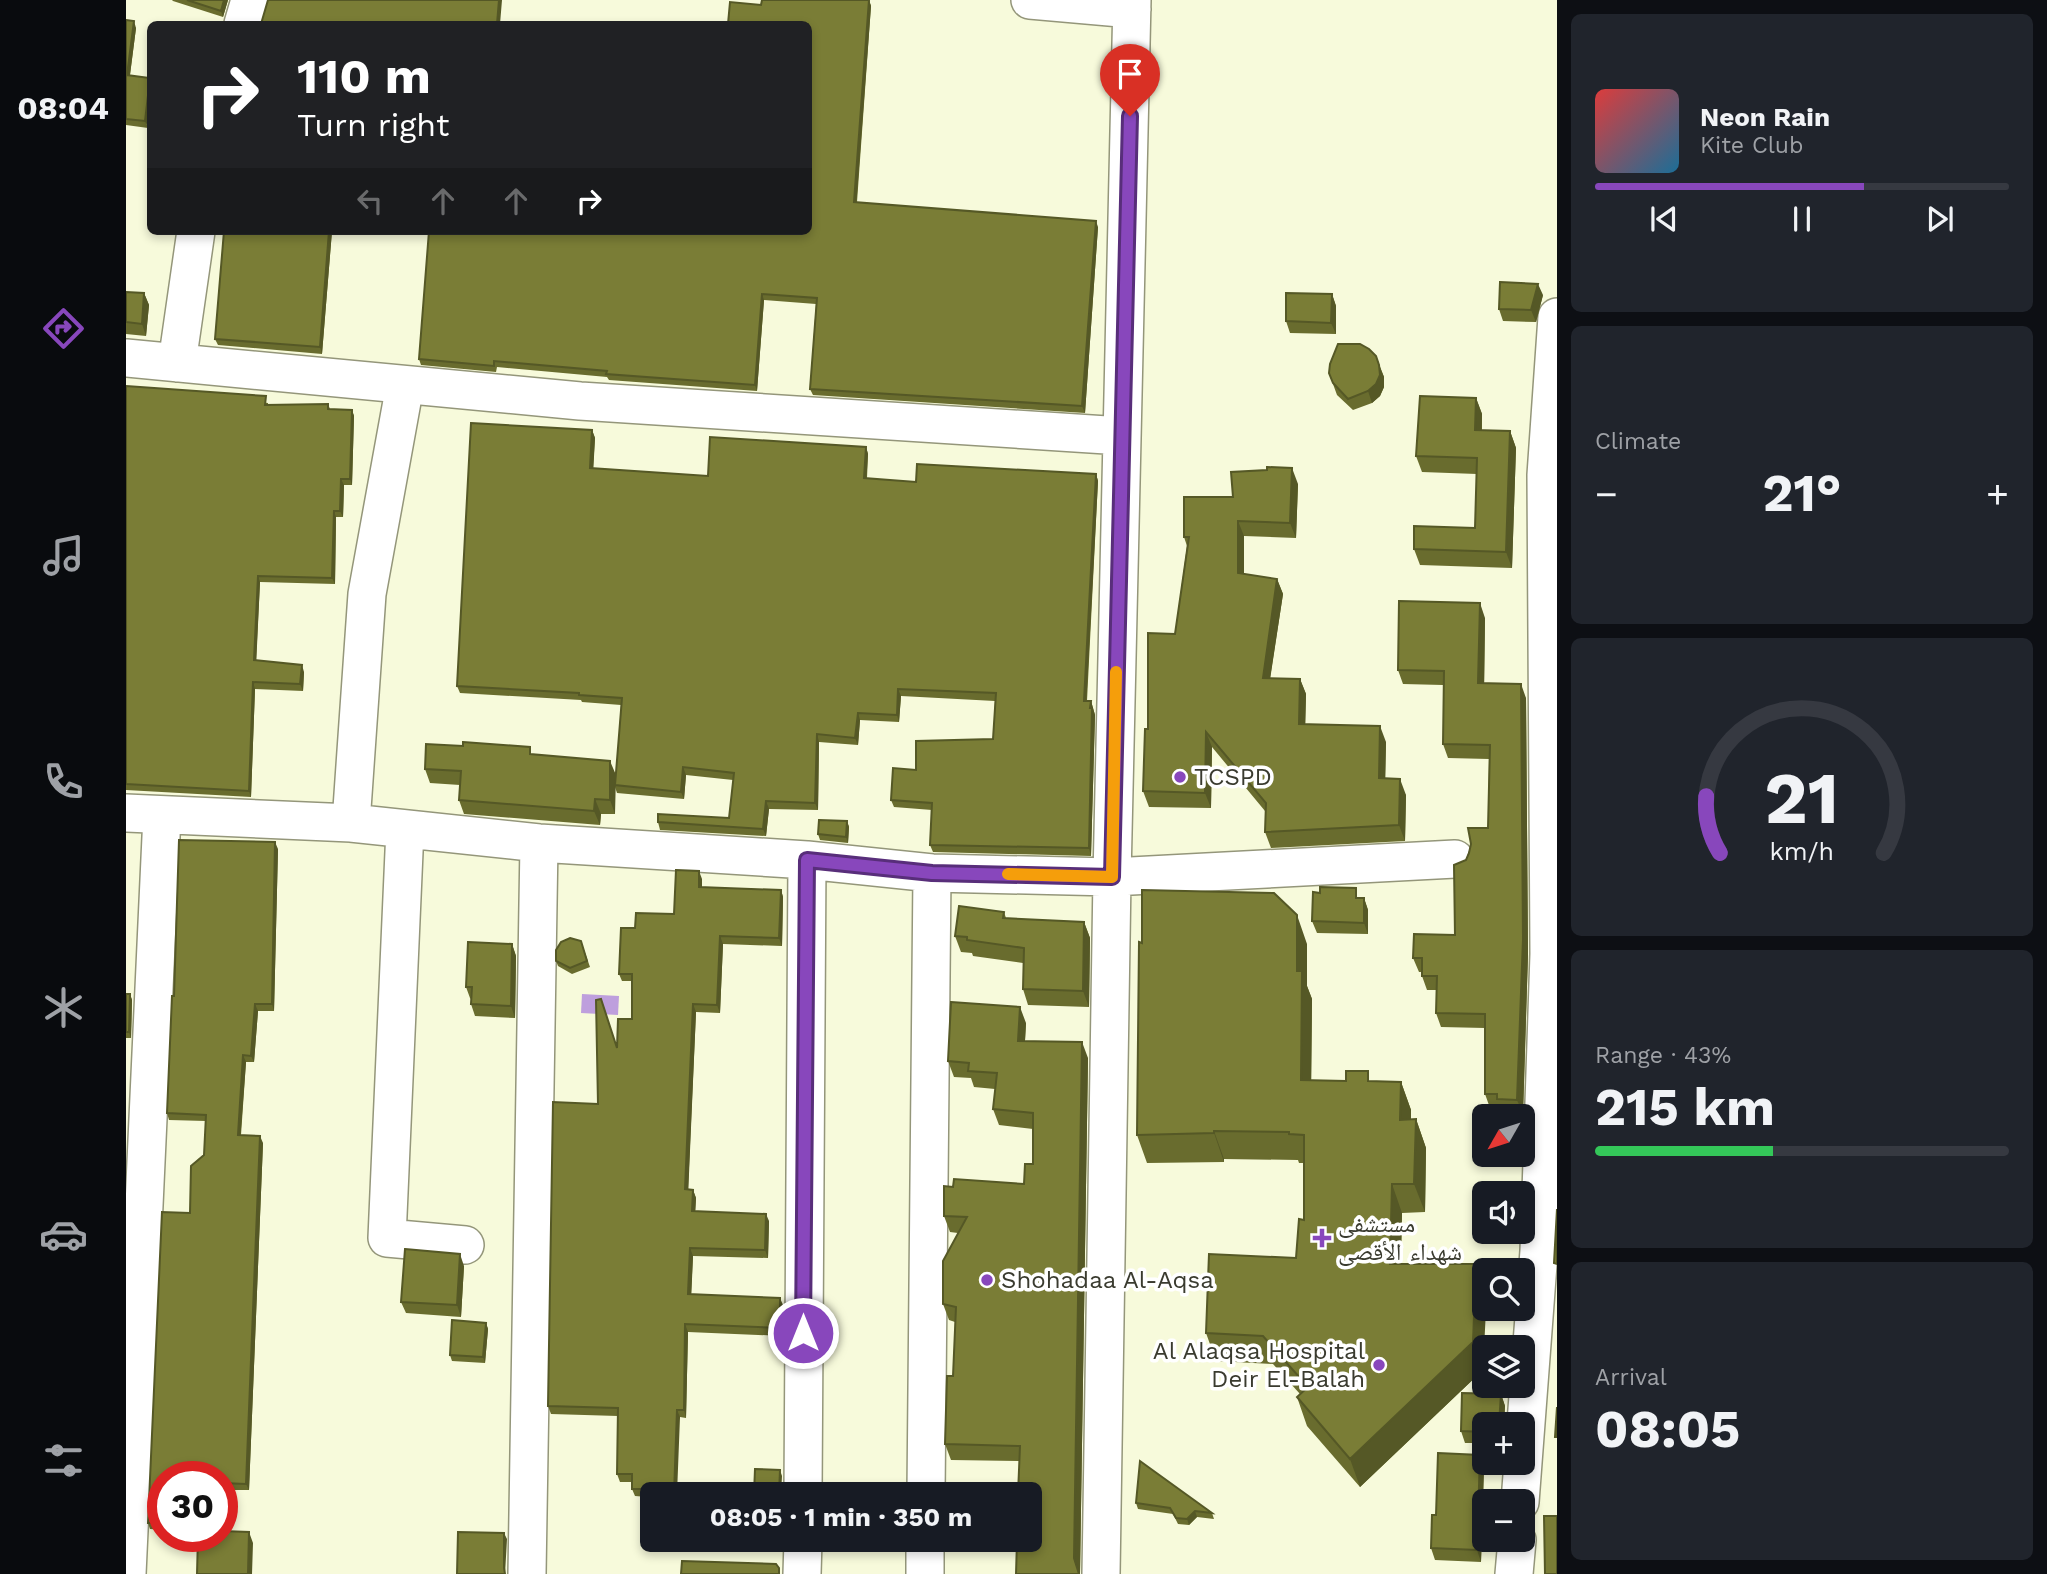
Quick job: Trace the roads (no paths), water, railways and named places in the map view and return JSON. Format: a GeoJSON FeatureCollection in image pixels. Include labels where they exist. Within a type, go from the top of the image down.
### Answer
{"type":"FeatureCollection","features":[{"type":"Feature","properties":{"kind":"street"},"geometry":{"type":"LineString","coordinates":[[244,21],[250,0]]}},
{"type":"Feature","properties":{"kind":"street"},"geometry":{"type":"LineString","coordinates":[[1030,0],[1132,4],[1112,877],[1101,1574]]}},
{"type":"Feature","properties":{"kind":"street"},"geometry":{"type":"LineString","coordinates":[[177,363],[195,235]]}},
{"type":"Feature","properties":{"kind":"street"},"geometry":{"type":"LineString","coordinates":[[1521,1489],[1539,1251],[1553,952],[1546,475],[1557,317]]}},
{"type":"Feature","properties":{"kind":"street"},"geometry":{"type":"LineString","coordinates":[[126,358],[580,401],[1122,436]]}},
{"type":"Feature","properties":{"kind":"street"},"geometry":{"type":"LineString","coordinates":[[351,823],[367,594],[405,384]]}},
{"type":"Feature","properties":{"kind":"street"},"geometry":{"type":"LineString","coordinates":[[126,813],[351,823],[539,843],[807,860],[932,873],[1112,877],[1455,859]]}},
{"type":"Feature","properties":{"kind":"street"},"geometry":{"type":"LineString","coordinates":[[127,1574],[162,815]]}},
{"type":"Feature","properties":{"kind":"street"},"geometry":{"type":"LineString","coordinates":[[405,829],[387,1238],[465,1245]]}},
{"type":"Feature","properties":{"kind":"street"},"geometry":{"type":"LineString","coordinates":[[527,1574],[539,843]]}},
{"type":"Feature","properties":{"kind":"street"},"geometry":{"type":"LineString","coordinates":[[803,1482],[807,860]]}},
{"type":"Feature","properties":{"kind":"street"},"geometry":{"type":"LineString","coordinates":[[926,1482],[932,873]]}},
{"type":"Feature","properties":{"kind":"street"},"geometry":{"type":"LineString","coordinates":[[802,1574],[803,1552]]}},
{"type":"Feature","properties":{"kind":"street"},"geometry":{"type":"LineString","coordinates":[[925,1552],[925,1574]]}},
{"type":"Feature","properties":{"kind":"street"},"geometry":{"type":"LineString","coordinates":[[1514,1574],[1516,1552]]}},
{"type":"Feature","properties":{"kind":"place","name":"TCSPD"},"geometry":{"type":"Point","coordinates":[1180,777]}},
{"type":"Feature","properties":{"kind":"place","name":"مستشفى شهداء الأقصى"},"geometry":{"type":"Point","coordinates":[1322,1238]}},
{"type":"Feature","properties":{"kind":"place","name":"Shohadaa Al-Aqsa"},"geometry":{"type":"Point","coordinates":[987,1280]}},
{"type":"Feature","properties":{"kind":"place","name":"Al Alaqsa Hospital Deir El-Balah"},"geometry":{"type":"Point","coordinates":[1379,1365]}}]}
